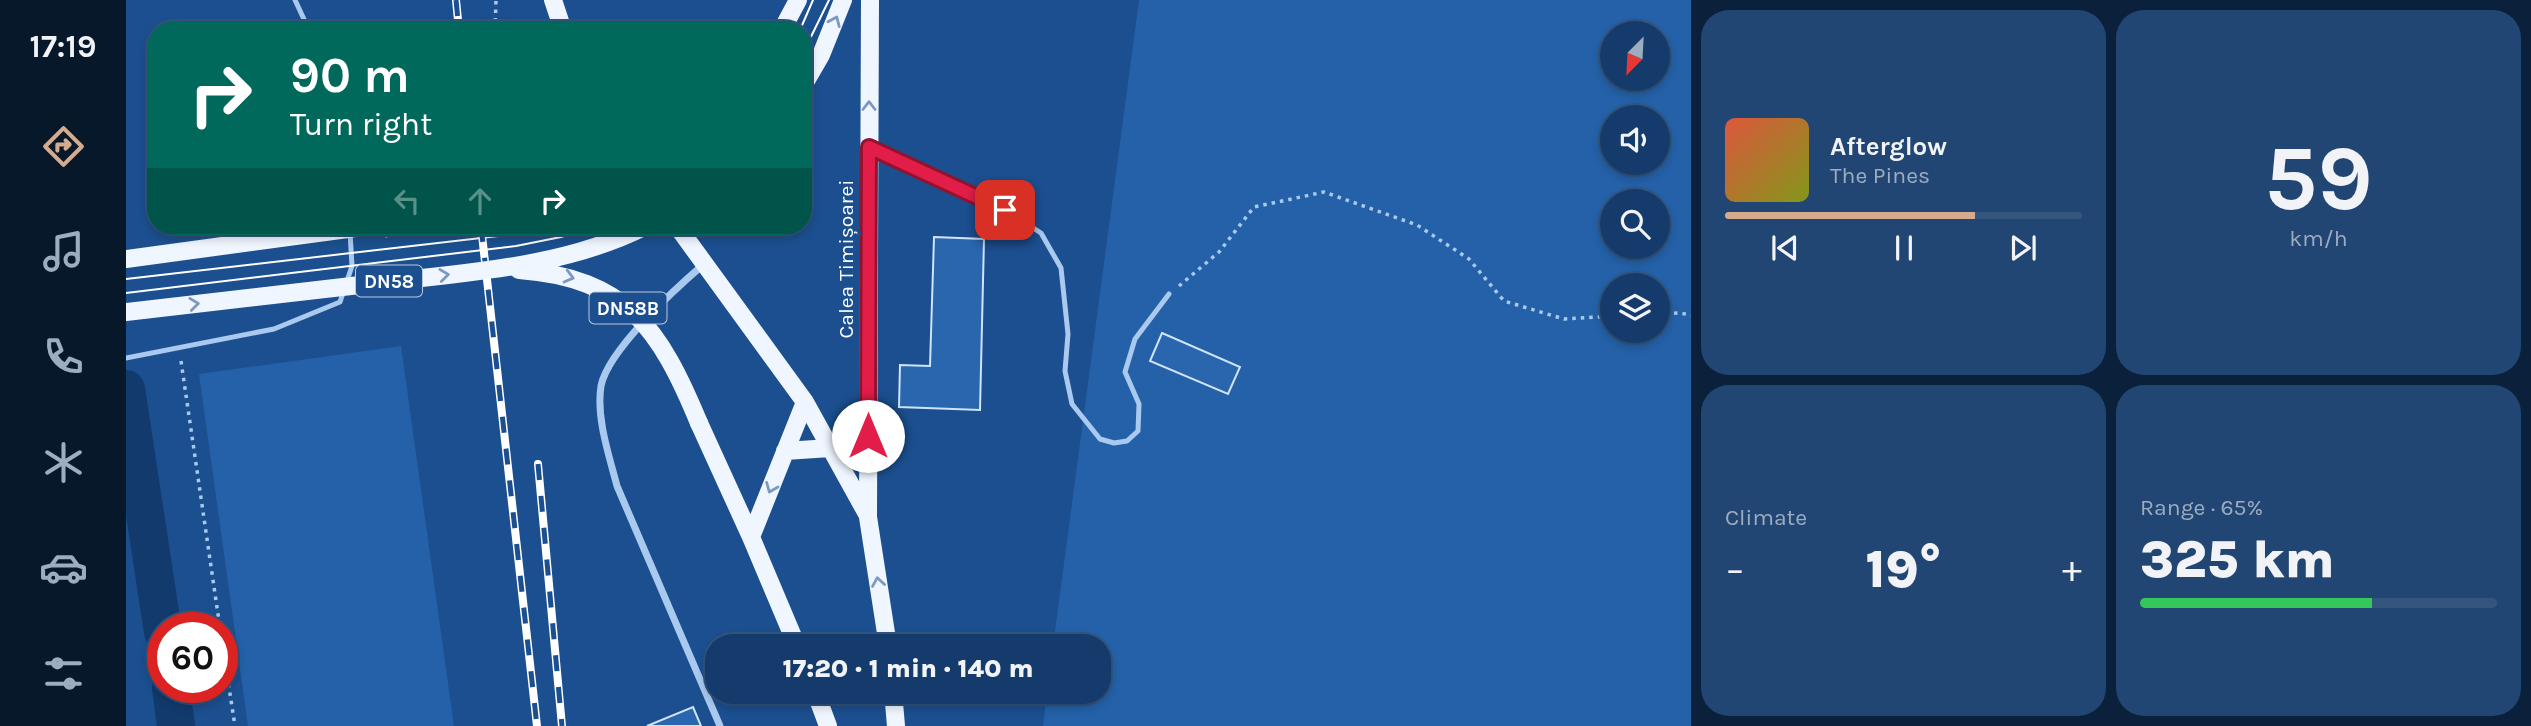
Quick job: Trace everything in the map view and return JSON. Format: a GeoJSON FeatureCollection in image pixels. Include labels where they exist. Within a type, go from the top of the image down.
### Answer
{"type":"FeatureCollection","features":[{"type":"Feature","properties":{"kind":"main road"},"geometry":{"type":"LineString","coordinates":[[553,0],[560,21]]}},
{"type":"Feature","properties":{"kind":"main road"},"geometry":{"type":"LineString","coordinates":[[787,21],[798,0]]}},
{"type":"Feature","properties":{"kind":"main road"},"geometry":{"type":"LineString","coordinates":[[812,70],[843,0]]}},
{"type":"Feature","properties":{"kind":"main road","name":"Calea Timișoarei"},"geometry":{"type":"LineString","coordinates":[[870,0],[868,517],[886,634]]}},
{"type":"Feature","properties":{"kind":"main road"},"geometry":{"type":"LineString","coordinates":[[126,259],[303,235]]}},
{"type":"Feature","properties":{"kind":"main road","name":"DN58"},"geometry":{"type":"LineString","coordinates":[[126,312],[502,268],[570,253],[625,235]]}},
{"type":"Feature","properties":{"kind":"main road","name":"Calea Timișoarei"},"geometry":{"type":"LineString","coordinates":[[683,235],[805,402],[868,517]]}},
{"type":"Feature","properties":{"kind":"main road","name":"DN58B"},"geometry":{"type":"LineString","coordinates":[[502,268],[565,276],[588,282],[619,299],[649,329],[668,356],[751,537],[792,634]]}},
{"type":"Feature","properties":{"kind":"main road"},"geometry":{"type":"LineString","coordinates":[[751,537],[805,402]]}},
{"type":"Feature","properties":{"kind":"main road"},"geometry":{"type":"LineString","coordinates":[[785,451],[830,448]]}},
{"type":"Feature","properties":{"kind":"main road"},"geometry":{"type":"LineString","coordinates":[[820,704],[828,726]]}},
{"type":"Feature","properties":{"kind":"main road"},"geometry":{"type":"LineString","coordinates":[[894,704],[896,726]]}},
{"type":"Feature","properties":{"kind":"street"},"geometry":{"type":"LineString","coordinates":[[704,264],[682,283],[619,352],[606,371],[601,386],[600,408],[617,486],[720,726]]}},
{"type":"Feature","properties":{"kind":"lane"},"geometry":{"type":"LineString","coordinates":[[295,0],[305,21]]}},
{"type":"Feature","properties":{"kind":"lane"},"geometry":{"type":"LineString","coordinates":[[869,147],[1005,210],[1041,233],[1061,268],[1068,334],[1065,371],[1072,404],[1100,439],[1114,443],[1128,441],[1138,431],[1139,404],[1125,372],[1135,339],[1169,294]]}},
{"type":"Feature","properties":{"kind":"lane"},"geometry":{"type":"LineString","coordinates":[[126,358],[274,329],[340,302],[352,266],[350,235]]}},
{"type":"Feature","properties":{"kind":"path"},"geometry":{"type":"LineString","coordinates":[[495,21],[496,0]]}},
{"type":"Feature","properties":{"kind":"path"},"geometry":{"type":"LineString","coordinates":[[1169,294],[1219,252],[1254,207],[1324,192],[1417,225],[1469,259],[1503,301],[1564,318],[1600,316]]}},
{"type":"Feature","properties":{"kind":"path"},"geometry":{"type":"LineString","coordinates":[[1670,314],[1691,315]]}},
{"type":"Feature","properties":{"kind":"path"},"geometry":{"type":"LineString","coordinates":[[180,355],[218,612]]}},
{"type":"Feature","properties":{"kind":"path"},"geometry":{"type":"LineString","coordinates":[[231,703],[234,726]]}},
{"type":"Feature","properties":{"kind":"shaded area"},"geometry":{"type":"Polygon","coordinates":[[[1139,0],[1691,0],[1691,726],[1043,726],[1046,704],[1111,704],[1111,634],[1055,634],[1139,0]]]}},
{"type":"Feature","properties":{"kind":"shaded area"},"geometry":{"type":"Polygon","coordinates":[[[401,346],[454,726],[248,726],[238,654],[238,612],[232,612],[199,374],[401,346]]]}},
{"type":"Feature","properties":{"kind":"building"},"geometry":{"type":"Polygon","coordinates":[[[934,237],[984,239],[980,410],[899,407],[900,365],[930,366],[934,237]]]}},
{"type":"Feature","properties":{"kind":"building"},"geometry":{"type":"Polygon","coordinates":[[[1162,333],[1240,367],[1228,394],[1150,361],[1162,333]]]}},
{"type":"Feature","properties":{"kind":"building"},"geometry":{"type":"Polygon","coordinates":[[[693,707],[701,726],[647,726],[693,707]]]}},
{"type":"Feature","properties":{"kind":"waterway"},"geometry":{"type":"LineString","coordinates":[[126,389],[160,612]]}},
{"type":"Feature","properties":{"kind":"waterway"},"geometry":{"type":"LineString","coordinates":[[173,703],[176,726]]}},
{"type":"Feature","properties":{"kind":"tram line"},"geometry":{"type":"LineString","coordinates":[[804,21],[813,0]]}},
{"type":"Feature","properties":{"kind":"tram line"},"geometry":{"type":"LineString","coordinates":[[812,35],[829,0]]}},
{"type":"Feature","properties":{"kind":"tram line"},"geometry":{"type":"LineString","coordinates":[[126,279],[507,235]]}},
{"type":"Feature","properties":{"kind":"tram line"},"geometry":{"type":"LineString","coordinates":[[126,293],[516,246],[567,235]]}},
{"type":"Feature","properties":{"kind":"railway"},"geometry":{"type":"LineString","coordinates":[[456,0],[458,21]]}},
{"type":"Feature","properties":{"kind":"railway"},"geometry":{"type":"LineString","coordinates":[[482,235],[537,726]]}},
{"type":"Feature","properties":{"kind":"railway"},"geometry":{"type":"LineString","coordinates":[[538,464],[562,726]]}},
{"type":"Feature","properties":{"kind":"route"},"geometry":{"type":"LineString","coordinates":[[868,436],[869,147],[1005,210]]}}]}
